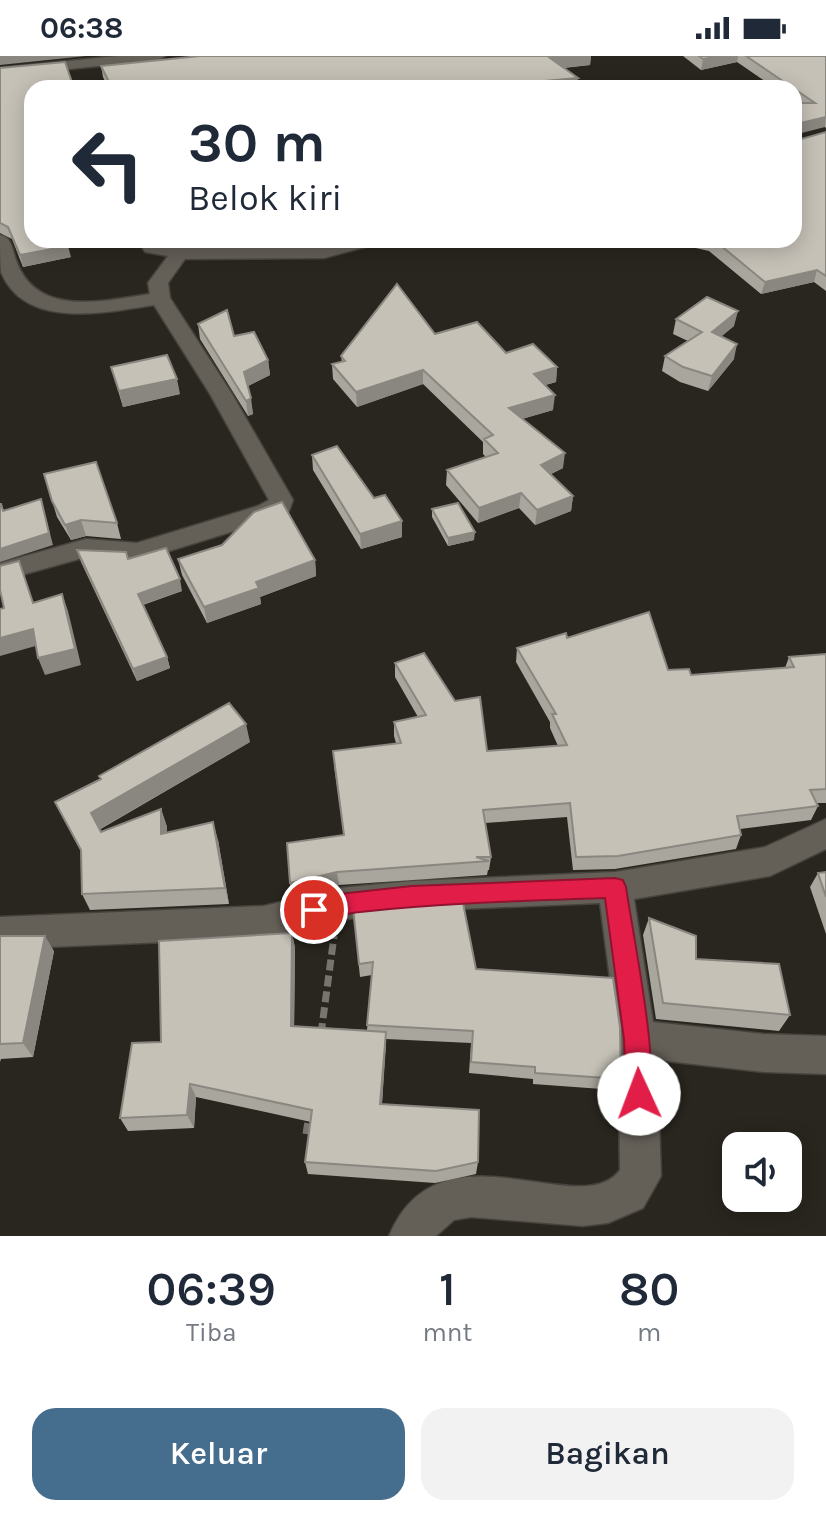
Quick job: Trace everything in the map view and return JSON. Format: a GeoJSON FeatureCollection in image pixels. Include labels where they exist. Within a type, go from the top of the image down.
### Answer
{"type":"FeatureCollection","features":[{"type":"Feature","properties":{"kind":"street"},"geometry":{"type":"LineString","coordinates":[[0,72],[103,59],[158,56]]}},
{"type":"Feature","properties":{"kind":"street"},"geometry":{"type":"LineString","coordinates":[[103,59],[107,79]]}},
{"type":"Feature","properties":{"kind":"street"},"geometry":{"type":"LineString","coordinates":[[0,240],[12,275],[32,299],[45,304],[81,307],[160,298]]}},
{"type":"Feature","properties":{"kind":"street"},"geometry":{"type":"LineString","coordinates":[[163,248],[180,253],[324,252],[339,248]]}},
{"type":"Feature","properties":{"kind":"street"},"geometry":{"type":"LineString","coordinates":[[0,572],[23,563],[86,548],[137,552],[267,512],[280,505],[281,500],[221,394],[160,298],[158,283],[180,253]]}},
{"type":"Feature","properties":{"kind":"street"},"geometry":{"type":"LineString","coordinates":[[0,933],[264,922],[339,904],[412,896],[615,887],[770,861],[826,833]]}},
{"type":"Feature","properties":{"kind":"street"},"geometry":{"type":"LineString","coordinates":[[410,1236],[425,1215],[452,1199],[471,1197],[569,1211],[620,1205],[628,1201],[641,1176],[637,1039],[615,887]]}},
{"type":"Feature","properties":{"kind":"street"},"geometry":{"type":"LineString","coordinates":[[637,1039],[764,1053],[826,1055]]}},
{"type":"Feature","properties":{"kind":"path"},"geometry":{"type":"LineString","coordinates":[[319,1041],[339,904]]}},
{"type":"Feature","properties":{"kind":"path"},"geometry":{"type":"LineString","coordinates":[[306,1134],[311,1103]]}},
{"type":"Feature","properties":{"kind":"building"},"geometry":{"type":"Polygon","coordinates":[[[200,56],[569,56],[550,58],[578,78],[108,80],[101,66],[200,56]]]}},
{"type":"Feature","properties":{"kind":"building"},"geometry":{"type":"Polygon","coordinates":[[[746,56],[826,56],[826,117],[802,123],[802,103],[815,103],[802,94],[802,80],[781,80],[746,56]]]}},
{"type":"Feature","properties":{"kind":"building"},"geometry":{"type":"Polygon","coordinates":[[[65,62],[71,80],[24,80],[24,248],[57,248],[20,255],[8,227],[0,223],[0,68],[65,62]]]}},
{"type":"Feature","properties":{"kind":"building"},"geometry":{"type":"Polygon","coordinates":[[[826,132],[826,276],[817,270],[765,282],[724,248],[802,248],[802,139],[826,132]]]}},
{"type":"Feature","properties":{"kind":"building"},"geometry":{"type":"Polygon","coordinates":[[[397,284],[435,334],[477,322],[506,353],[533,344],[557,367],[534,374],[555,395],[509,408],[565,453],[541,465],[573,496],[537,510],[521,493],[479,508],[447,470],[498,453],[484,439],[493,435],[423,370],[356,392],[332,364],[345,361],[341,356],[397,284]]]}},
{"type":"Feature","properties":{"kind":"building"},"geometry":{"type":"Polygon","coordinates":[[[707,297],[738,311],[712,332],[737,344],[712,376],[683,367],[665,356],[702,332],[676,319],[707,297]]]}},
{"type":"Feature","properties":{"kind":"building"},"geometry":{"type":"Polygon","coordinates":[[[227,310],[234,336],[254,332],[268,360],[244,372],[251,398],[246,401],[198,324],[227,310]]]}},
{"type":"Feature","properties":{"kind":"building"},"geometry":{"type":"Polygon","coordinates":[[[167,355],[177,379],[119,391],[111,367],[167,355]]]}},
{"type":"Feature","properties":{"kind":"building"},"geometry":{"type":"Polygon","coordinates":[[[337,446],[374,498],[385,495],[402,521],[360,534],[312,455],[337,446]]]}},
{"type":"Feature","properties":{"kind":"building"},"geometry":{"type":"Polygon","coordinates":[[[96,462],[117,523],[81,520],[65,525],[52,501],[44,474],[96,462]]]}},
{"type":"Feature","properties":{"kind":"building"},"geometry":{"type":"Polygon","coordinates":[[[41,499],[49,533],[0,549],[0,504],[3,511],[41,499]]]}},
{"type":"Feature","properties":{"kind":"building"},"geometry":{"type":"Polygon","coordinates":[[[282,502],[315,560],[256,582],[259,588],[204,607],[178,559],[222,545],[254,512],[282,502]]]}},
{"type":"Feature","properties":{"kind":"building"},"geometry":{"type":"Polygon","coordinates":[[[458,503],[475,532],[448,538],[432,509],[458,503]]]}},
{"type":"Feature","properties":{"kind":"building"},"geometry":{"type":"Polygon","coordinates":[[[166,548],[180,579],[138,594],[167,657],[133,669],[77,550],[126,552],[128,559],[166,548]]]}},
{"type":"Feature","properties":{"kind":"building"},"geometry":{"type":"Polygon","coordinates":[[[19,561],[33,603],[62,594],[75,649],[38,658],[33,629],[0,638],[0,609],[4,608],[0,566],[19,561]]]}},
{"type":"Feature","properties":{"kind":"building"},"geometry":{"type":"Polygon","coordinates":[[[649,612],[668,670],[689,669],[691,675],[794,667],[789,657],[826,654],[826,789],[810,790],[818,806],[737,816],[741,835],[618,856],[576,857],[570,803],[483,810],[491,857],[476,857],[489,861],[337,872],[290,883],[287,843],[344,835],[333,751],[401,743],[394,722],[426,715],[395,663],[424,653],[455,701],[480,697],[487,751],[567,745],[552,714],[556,714],[517,648],[566,633],[567,638],[649,612]]]}},
{"type":"Feature","properties":{"kind":"building"},"geometry":{"type":"Polygon","coordinates":[[[229,703],[246,724],[91,813],[101,832],[161,809],[161,834],[213,822],[225,888],[82,894],[81,850],[55,802],[101,779],[99,776],[229,703]]]}},
{"type":"Feature","properties":{"kind":"building"},"geometry":{"type":"Polygon","coordinates":[[[826,872],[826,897],[818,873],[826,872]]]}},
{"type":"Feature","properties":{"kind":"building"},"geometry":{"type":"Polygon","coordinates":[[[462,898],[476,969],[613,978],[620,1027],[621,1087],[606,1085],[606,1078],[535,1073],[535,1067],[471,1062],[473,1031],[367,1025],[373,962],[359,964],[353,908],[462,898]]]}},
{"type":"Feature","properties":{"kind":"building"},"geometry":{"type":"Polygon","coordinates":[[[649,918],[696,936],[696,959],[779,964],[790,1015],[663,1003],[649,918]]]}},
{"type":"Feature","properties":{"kind":"building"},"geometry":{"type":"Polygon","coordinates":[[[292,933],[291,1026],[386,1032],[380,1104],[479,1110],[478,1162],[436,1171],[305,1162],[312,1110],[190,1084],[187,1115],[120,1118],[132,1043],[161,1042],[159,941],[292,933]]]}},
{"type":"Feature","properties":{"kind":"building"},"geometry":{"type":"Polygon","coordinates":[[[0,936],[45,936],[23,1043],[0,1044],[0,936]]]}},
{"type":"Feature","properties":{"kind":"route"},"geometry":{"type":"LineString","coordinates":[[314,910],[339,904],[412,896],[615,887],[637,1039],[639,1094]]}}]}
